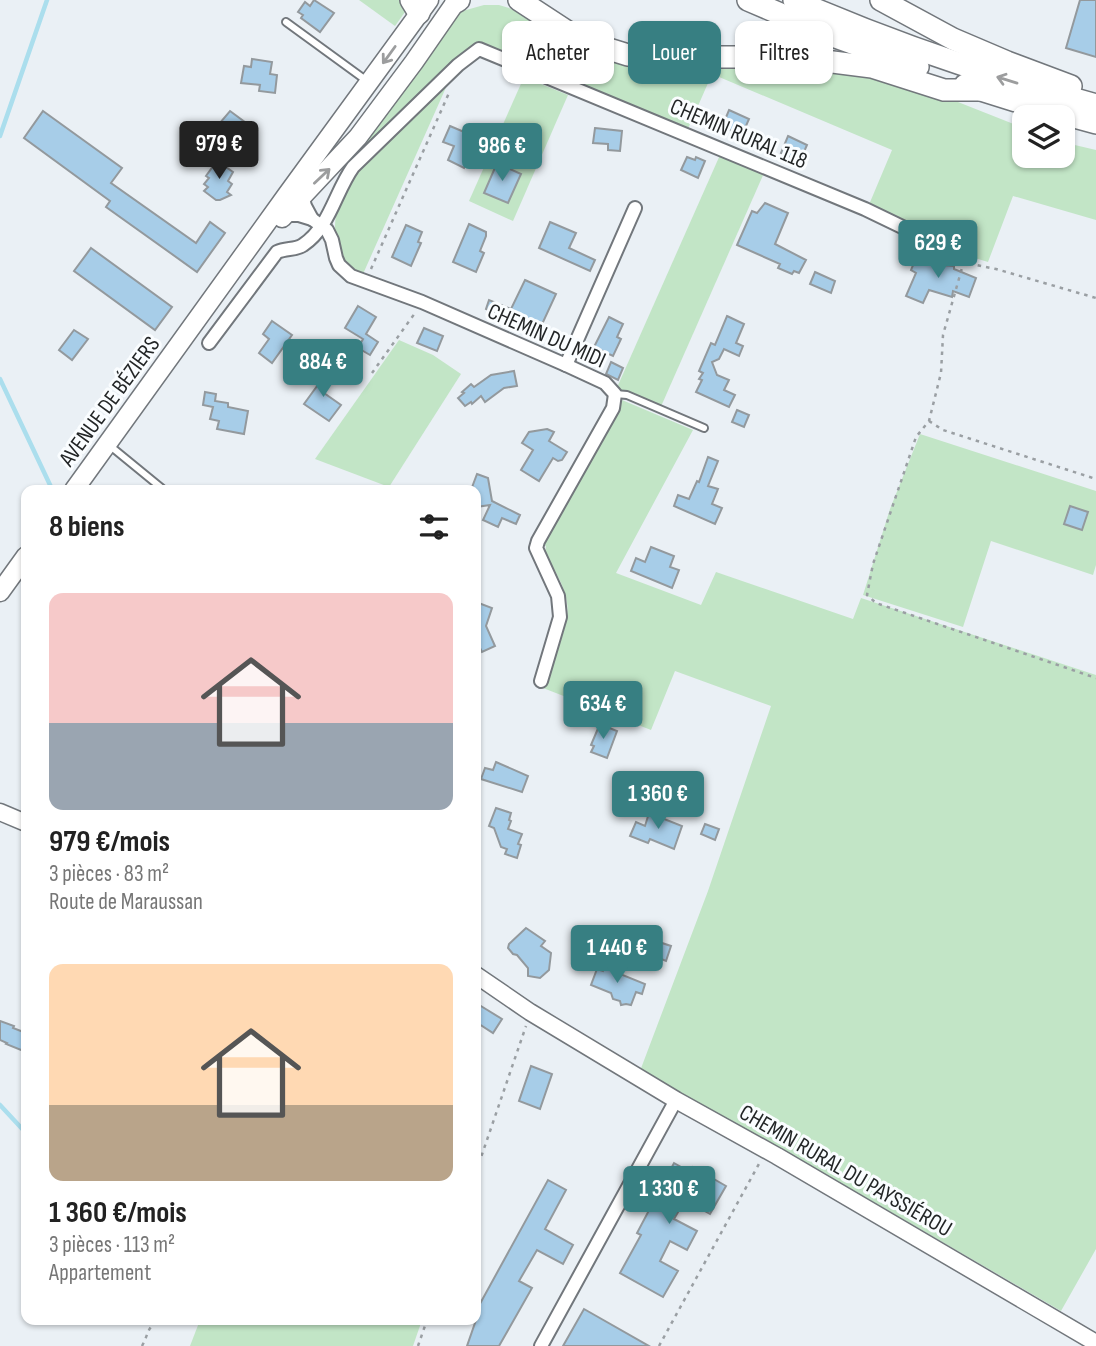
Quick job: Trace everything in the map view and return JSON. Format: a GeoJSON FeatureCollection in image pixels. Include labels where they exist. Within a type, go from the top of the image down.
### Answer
{"type":"FeatureCollection","features":[{"type":"Feature","properties":{"kind":"highway"},"geometry":{"type":"LineString","coordinates":[[519,0],[586,42],[628,55],[817,60],[872,67],[944,90],[979,90]]}},
{"type":"Feature","properties":{"kind":"highway"},"geometry":{"type":"LineString","coordinates":[[748,0],[827,34],[979,90],[1096,123]]}},
{"type":"Feature","properties":{"kind":"highway"},"geometry":{"type":"LineString","coordinates":[[794,0],[967,67],[1096,105]]}},
{"type":"Feature","properties":{"kind":"highway"},"geometry":{"type":"LineString","coordinates":[[881,0],[953,39],[1096,96]]}},
{"type":"Feature","properties":{"kind":"main road"},"geometry":{"type":"LineString","coordinates":[[183,340],[302,195],[358,137],[457,1]]}},
{"type":"Feature","properties":{"kind":"main road"},"geometry":{"type":"LineString","coordinates":[[183,340],[368,83],[420,4]]}},
{"type":"Feature","properties":{"kind":"main road","name":"AVENUE DE BÉZIERS"},"geometry":{"type":"LineString","coordinates":[[78,485],[183,340]]}},
{"type":"Feature","properties":{"kind":"main road"},"geometry":{"type":"LineString","coordinates":[[0,592],[21,563]]}},
{"type":"Feature","properties":{"kind":"street","name":"CHEMIN RURAL 118"},"geometry":{"type":"LineString","coordinates":[[317,222],[353,167],[458,65],[479,49],[865,209],[956,257]]}},
{"type":"Feature","properties":{"kind":"street","name":"CHEMIN DU MIDI"},"geometry":{"type":"LineString","coordinates":[[302,195],[305,206],[332,240],[339,265],[351,276],[422,302],[566,365],[605,383],[615,394],[613,408],[536,548],[558,596],[560,617],[541,681]]}},
{"type":"Feature","properties":{"kind":"street"},"geometry":{"type":"LineString","coordinates":[[566,365],[635,208]]}},
{"type":"Feature","properties":{"kind":"street"},"geometry":{"type":"LineString","coordinates":[[209,343],[277,252],[303,245],[317,222],[299,215],[285,215]]}},
{"type":"Feature","properties":{"kind":"street"},"geometry":{"type":"LineString","coordinates":[[0,812],[21,820]]}},
{"type":"Feature","properties":{"kind":"street","name":"CHEMIN RURAL DU PAYSSIÉROU"},"geometry":{"type":"LineString","coordinates":[[481,978],[530,1012],[676,1100],[1096,1343]]}},
{"type":"Feature","properties":{"kind":"street"},"geometry":{"type":"LineString","coordinates":[[541,1346],[676,1100]]}},
{"type":"Feature","properties":{"kind":"lane"},"geometry":{"type":"LineString","coordinates":[[286,22],[368,83]]}},
{"type":"Feature","properties":{"kind":"lane"},"geometry":{"type":"LineString","coordinates":[[615,394],[627,395],[704,428]]}},
{"type":"Feature","properties":{"kind":"lane"},"geometry":{"type":"LineString","coordinates":[[108,444],[158,485]]}},
{"type":"Feature","properties":{"kind":"path"},"geometry":{"type":"LineString","coordinates":[[365,282],[453,85]]}},
{"type":"Feature","properties":{"kind":"path"},"geometry":{"type":"LineString","coordinates":[[956,257],[1096,298]]}},
{"type":"Feature","properties":{"kind":"path"},"geometry":{"type":"LineString","coordinates":[[956,257],[962,268],[943,335],[941,373],[929,421],[916,437],[877,554],[867,595],[876,603],[1096,678]]}},
{"type":"Feature","properties":{"kind":"path"},"geometry":{"type":"LineString","coordinates":[[372,373],[422,302]]}},
{"type":"Feature","properties":{"kind":"path"},"geometry":{"type":"LineString","coordinates":[[929,421],[943,430],[1096,479]]}},
{"type":"Feature","properties":{"kind":"path"},"geometry":{"type":"LineString","coordinates":[[481,1157],[530,1012]]}},
{"type":"Feature","properties":{"kind":"path"},"geometry":{"type":"LineString","coordinates":[[659,1346],[766,1150]]}},
{"type":"Feature","properties":{"kind":"path"},"geometry":{"type":"LineString","coordinates":[[142,1346],[147,1330],[152,1325]]}},
{"type":"Feature","properties":{"kind":"path"},"geometry":{"type":"LineString","coordinates":[[418,1346],[425,1325]]}},
{"type":"Feature","properties":{"kind":"green space"},"geometry":{"type":"Polygon","coordinates":[[[359,0],[406,0],[410,5],[395,26],[359,0]]]}},
{"type":"Feature","properties":{"kind":"green space"},"geometry":{"type":"Polygon","coordinates":[[[484,5],[499,5],[534,21],[502,21],[502,54],[493,50],[490,45],[476,46],[342,168],[452,17],[459,12],[484,5]]]}},
{"type":"Feature","properties":{"kind":"green space"},"geometry":{"type":"Polygon","coordinates":[[[614,58],[628,64],[628,84],[708,84],[687,131],[574,84],[614,84],[614,58]]]}},
{"type":"Feature","properties":{"kind":"green space"},"geometry":{"type":"Polygon","coordinates":[[[833,66],[920,87],[1012,123],[1012,168],[1075,168],[1075,145],[1096,150],[1096,220],[1013,196],[988,262],[965,255],[868,207],[892,150],[736,84],[833,84],[833,66]]]}},
{"type":"Feature","properties":{"kind":"green space"},"geometry":{"type":"Polygon","coordinates":[[[721,67],[735,67],[735,84],[721,78],[721,67]]]}},
{"type":"Feature","properties":{"kind":"green space"},"geometry":{"type":"Polygon","coordinates":[[[452,74],[363,274],[358,272],[346,263],[336,234],[336,215],[344,194],[354,175],[452,74]]]}},
{"type":"Feature","properties":{"kind":"green space"},"geometry":{"type":"Polygon","coordinates":[[[521,84],[541,84],[568,95],[513,221],[469,201],[521,84]]]}},
{"type":"Feature","properties":{"kind":"green space"},"geometry":{"type":"Polygon","coordinates":[[[720,155],[764,173],[659,411],[615,392],[720,155]]]}},
{"type":"Feature","properties":{"kind":"green space"},"geometry":{"type":"Polygon","coordinates":[[[399,340],[433,355],[461,374],[390,485],[384,485],[315,459],[399,340]]]}},
{"type":"Feature","properties":{"kind":"green space"},"geometry":{"type":"Polygon","coordinates":[[[622,400],[693,430],[616,573],[701,605],[716,572],[853,619],[861,598],[1096,675],[1096,1249],[1061,1311],[772,1143],[640,1071],[708,891],[771,706],[675,671],[651,730],[543,688],[563,633],[567,603],[564,590],[545,552],[546,546],[539,544],[622,400]]]}},
{"type":"Feature","properties":{"kind":"green space"},"geometry":{"type":"Polygon","coordinates":[[[920,434],[1096,491],[1096,565],[1093,575],[991,541],[963,627],[863,595],[890,509],[920,434]]]}},
{"type":"Feature","properties":{"kind":"green space"},"geometry":{"type":"Polygon","coordinates":[[[198,1325],[420,1325],[413,1346],[190,1346],[198,1325]]]}},
{"type":"Feature","properties":{"kind":"building"},"geometry":{"type":"Polygon","coordinates":[[[314,0],[334,13],[320,32],[301,18],[303,15],[298,12],[305,2],[310,6],[314,0]]]}},
{"type":"Feature","properties":{"kind":"building"},"geometry":{"type":"Polygon","coordinates":[[[1080,0],[1096,0],[1096,57],[1066,48],[1080,0]]]}},
{"type":"Feature","properties":{"kind":"building"},"geometry":{"type":"Polygon","coordinates":[[[252,59],[272,62],[270,74],[277,75],[275,93],[259,91],[260,85],[241,83],[244,66],[251,67],[252,59]]]}},
{"type":"Feature","properties":{"kind":"building"},"geometry":{"type":"Polygon","coordinates":[[[729,110],[749,119],[742,135],[722,127],[729,110]]]}},
{"type":"Feature","properties":{"kind":"building"},"geometry":{"type":"Polygon","coordinates":[[[43,111],[122,168],[111,183],[196,243],[210,222],[225,233],[197,272],[106,207],[110,201],[24,138],[43,111]]]}},
{"type":"Feature","properties":{"kind":"building"},"geometry":{"type":"Polygon","coordinates":[[[230,111],[257,131],[247,144],[219,124],[230,111]]]}},
{"type":"Feature","properties":{"kind":"building"},"geometry":{"type":"Polygon","coordinates":[[[450,126],[476,137],[473,145],[476,146],[464,168],[448,160],[454,146],[443,142],[450,126]]]}},
{"type":"Feature","properties":{"kind":"building"},"geometry":{"type":"Polygon","coordinates":[[[595,128],[622,131],[620,151],[608,150],[608,144],[593,143],[595,128]]]}},
{"type":"Feature","properties":{"kind":"building"},"geometry":{"type":"Polygon","coordinates":[[[788,136],[807,145],[800,161],[781,153],[788,136]]]}},
{"type":"Feature","properties":{"kind":"building"},"geometry":{"type":"Polygon","coordinates":[[[687,157],[705,161],[698,178],[681,170],[687,157]]]}},
{"type":"Feature","properties":{"kind":"building"},"geometry":{"type":"Polygon","coordinates":[[[219,158],[233,172],[228,181],[232,184],[227,192],[231,195],[216,200],[204,191],[208,187],[204,184],[209,178],[206,176],[219,158]]]}},
{"type":"Feature","properties":{"kind":"building"},"geometry":{"type":"Polygon","coordinates":[[[497,163],[521,174],[508,203],[484,193],[497,163]]]}},
{"type":"Feature","properties":{"kind":"building"},"geometry":{"type":"Polygon","coordinates":[[[765,203],[788,213],[775,244],[806,260],[799,273],[794,271],[792,274],[778,268],[780,264],[737,245],[752,211],[757,213],[765,203]]]}},
{"type":"Feature","properties":{"kind":"building"},"geometry":{"type":"Polygon","coordinates":[[[550,222],[576,233],[569,248],[595,260],[590,271],[539,248],[550,222]]]}},
{"type":"Feature","properties":{"kind":"building"},"geometry":{"type":"Polygon","coordinates":[[[469,224],[486,232],[480,251],[484,253],[476,272],[453,262],[469,224]]]}},
{"type":"Feature","properties":{"kind":"building"},"geometry":{"type":"Polygon","coordinates":[[[406,225],[422,232],[418,242],[421,243],[411,266],[392,257],[406,225]]]}},
{"type":"Feature","properties":{"kind":"building"},"geometry":{"type":"Polygon","coordinates":[[[91,248],[172,307],[155,330],[74,271],[91,248]]]}},
{"type":"Feature","properties":{"kind":"building"},"geometry":{"type":"Polygon","coordinates":[[[918,253],[943,265],[954,266],[954,269],[976,278],[969,297],[953,291],[952,297],[929,290],[923,303],[906,296],[916,273],[911,270],[918,253]]]}},
{"type":"Feature","properties":{"kind":"building"},"geometry":{"type":"Polygon","coordinates":[[[815,272],[835,281],[831,293],[810,284],[815,272]]]}},
{"type":"Feature","properties":{"kind":"building"},"geometry":{"type":"Polygon","coordinates":[[[525,280],[556,294],[538,333],[486,309],[489,300],[511,309],[525,280]]]}},
{"type":"Feature","properties":{"kind":"building"},"geometry":{"type":"Polygon","coordinates":[[[358,306],[376,317],[366,334],[378,342],[370,355],[358,348],[363,339],[345,328],[358,306]]]}},
{"type":"Feature","properties":{"kind":"building"},"geometry":{"type":"Polygon","coordinates":[[[727,316],[744,324],[736,343],[743,346],[739,356],[724,349],[719,359],[712,362],[717,375],[729,380],[724,390],[735,395],[729,407],[696,392],[703,373],[699,371],[711,343],[715,345],[727,316]]]}},
{"type":"Feature","properties":{"kind":"building"},"geometry":{"type":"Polygon","coordinates":[[[609,317],[623,324],[617,337],[621,339],[613,356],[594,347],[609,317]]]}},
{"type":"Feature","properties":{"kind":"building"},"geometry":{"type":"Polygon","coordinates":[[[272,321],[292,335],[272,363],[259,353],[269,339],[263,334],[272,321]]]}},
{"type":"Feature","properties":{"kind":"building"},"geometry":{"type":"Polygon","coordinates":[[[424,328],[443,336],[437,351],[417,343],[424,328]]]}},
{"type":"Feature","properties":{"kind":"building"},"geometry":{"type":"Polygon","coordinates":[[[74,330],[88,339],[72,360],[59,350],[74,330]]]}},
{"type":"Feature","properties":{"kind":"building"},"geometry":{"type":"Polygon","coordinates":[[[611,362],[623,368],[618,380],[606,374],[611,362]]]}},
{"type":"Feature","properties":{"kind":"building"},"geometry":{"type":"Polygon","coordinates":[[[328,371],[336,376],[324,393],[341,405],[329,421],[304,404],[328,371]]]}},
{"type":"Feature","properties":{"kind":"building"},"geometry":{"type":"Polygon","coordinates":[[[514,371],[517,386],[504,388],[485,402],[481,396],[465,406],[458,398],[471,384],[474,387],[491,375],[514,371]]]}},
{"type":"Feature","properties":{"kind":"building"},"geometry":{"type":"Polygon","coordinates":[[[205,392],[216,394],[215,401],[228,403],[228,407],[248,411],[244,434],[217,429],[219,421],[210,419],[213,407],[203,405],[205,392]]]}},
{"type":"Feature","properties":{"kind":"building"},"geometry":{"type":"Polygon","coordinates":[[[737,410],[749,415],[744,427],[732,422],[737,410]]]}},
{"type":"Feature","properties":{"kind":"building"},"geometry":{"type":"Polygon","coordinates":[[[547,429],[554,432],[549,441],[567,452],[562,460],[553,458],[539,481],[521,470],[533,450],[522,443],[529,432],[547,429]]]}},
{"type":"Feature","properties":{"kind":"building"},"geometry":{"type":"Polygon","coordinates":[[[708,457],[718,461],[708,486],[718,489],[712,504],[722,508],[715,524],[674,506],[678,495],[689,499],[697,481],[699,482],[708,457]]]}},
{"type":"Feature","properties":{"kind":"building"},"geometry":{"type":"Polygon","coordinates":[[[477,474],[488,478],[492,501],[520,515],[516,524],[502,518],[498,527],[483,520],[490,505],[481,506],[481,485],[473,485],[477,474]]]}},
{"type":"Feature","properties":{"kind":"building"},"geometry":{"type":"Polygon","coordinates":[[[1070,506],[1088,512],[1082,530],[1064,524],[1070,506]]]}},
{"type":"Feature","properties":{"kind":"building"},"geometry":{"type":"Polygon","coordinates":[[[651,547],[674,556],[670,567],[679,570],[672,588],[631,571],[636,558],[645,562],[651,547]]]}},
{"type":"Feature","properties":{"kind":"building"},"geometry":{"type":"Polygon","coordinates":[[[481,604],[492,608],[486,626],[495,646],[482,652],[481,604]]]}},
{"type":"Feature","properties":{"kind":"building"},"geometry":{"type":"Polygon","coordinates":[[[599,726],[617,731],[607,758],[591,752],[594,746],[591,745],[599,726]]]}},
{"type":"Feature","properties":{"kind":"building"},"geometry":{"type":"Polygon","coordinates":[[[496,762],[528,776],[522,792],[481,779],[485,768],[493,770],[496,762]]]}},
{"type":"Feature","properties":{"kind":"building"},"geometry":{"type":"Polygon","coordinates":[[[496,808],[511,813],[508,829],[522,834],[517,858],[505,854],[507,849],[501,847],[494,828],[489,826],[496,808]]]}},
{"type":"Feature","properties":{"kind":"building"},"geometry":{"type":"Polygon","coordinates":[[[649,813],[682,826],[674,849],[650,839],[648,843],[630,836],[636,822],[645,826],[649,813]]]}},
{"type":"Feature","properties":{"kind":"building"},"geometry":{"type":"Polygon","coordinates":[[[705,824],[719,829],[715,840],[701,834],[705,824]]]}},
{"type":"Feature","properties":{"kind":"building"},"geometry":{"type":"Polygon","coordinates":[[[526,928],[545,941],[541,946],[551,953],[549,970],[540,978],[528,976],[528,968],[508,948],[526,928]]]}},
{"type":"Feature","properties":{"kind":"building"},"geometry":{"type":"Polygon","coordinates":[[[659,942],[671,946],[666,961],[654,956],[659,942]]]}},
{"type":"Feature","properties":{"kind":"building"},"geometry":{"type":"Polygon","coordinates":[[[606,964],[616,968],[615,972],[645,984],[642,994],[636,992],[631,1005],[621,1005],[620,1001],[613,999],[611,993],[591,985],[597,969],[603,971],[606,964]]]}},
{"type":"Feature","properties":{"kind":"building"},"geometry":{"type":"Polygon","coordinates":[[[481,1006],[502,1019],[493,1033],[481,1025],[481,1006]]]}},
{"type":"Feature","properties":{"kind":"building"},"geometry":{"type":"Polygon","coordinates":[[[0,1021],[21,1031],[21,1050],[6,1044],[0,1040],[0,1021]]]}},
{"type":"Feature","properties":{"kind":"building"},"geometry":{"type":"Polygon","coordinates":[[[531,1066],[552,1074],[540,1109],[519,1101],[531,1066]]]}},
{"type":"Feature","properties":{"kind":"building"},"geometry":{"type":"Polygon","coordinates":[[[674,1163],[690,1172],[693,1167],[726,1186],[710,1214],[685,1200],[674,1219],[697,1231],[687,1250],[670,1241],[660,1261],[678,1271],[663,1297],[620,1273],[641,1235],[637,1233],[674,1163]]]}},
{"type":"Feature","properties":{"kind":"building"},"geometry":{"type":"Polygon","coordinates":[[[548,1180],[566,1190],[545,1229],[573,1245],[563,1264],[537,1250],[519,1281],[532,1288],[499,1346],[467,1346],[474,1325],[481,1325],[481,1302],[548,1180]]]}},
{"type":"Feature","properties":{"kind":"building"},"geometry":{"type":"Polygon","coordinates":[[[584,1309],[649,1346],[563,1346],[584,1309]]]}},
{"type":"Feature","properties":{"kind":"waterway"},"geometry":{"type":"LineString","coordinates":[[0,136],[47,0]]}},
{"type":"Feature","properties":{"kind":"waterway"},"geometry":{"type":"LineString","coordinates":[[0,379],[50,485]]}},
{"type":"Feature","properties":{"kind":"waterway"},"geometry":{"type":"LineString","coordinates":[[0,1105],[21,1128]]}}]}
